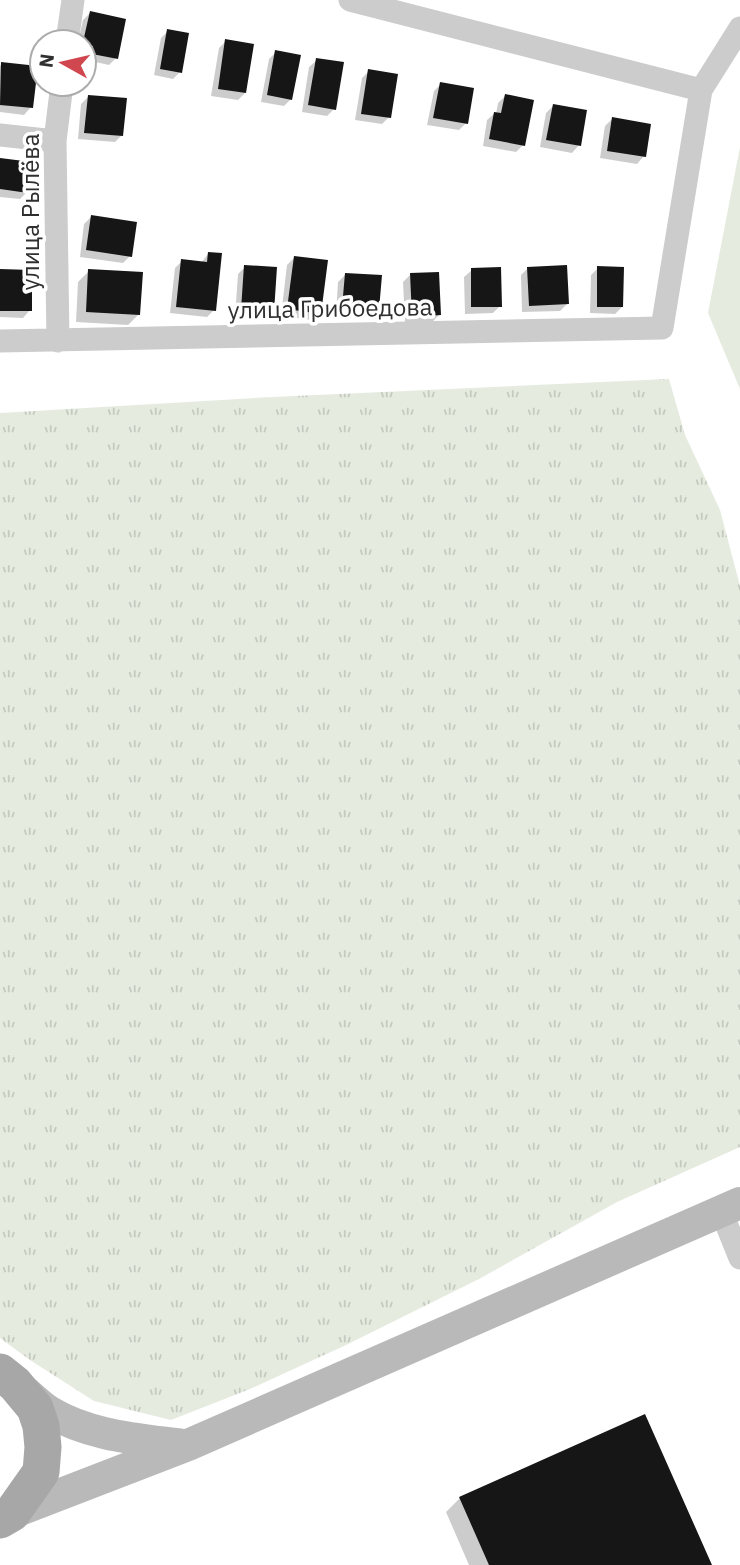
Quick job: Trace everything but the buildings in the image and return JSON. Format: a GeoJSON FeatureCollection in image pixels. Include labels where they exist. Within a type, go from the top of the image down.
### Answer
{"type":"FeatureCollection","features":[{"type":"Feature","properties":{"kind":"main road"},"geometry":{"type":"LineString","coordinates":[[4,1516],[188,1445],[731,1207]]}},
{"type":"Feature","properties":{"kind":"main road"},"geometry":{"type":"LineString","coordinates":[[8,1378],[49,1411],[79,1425],[111,1436],[188,1445]]}},
{"type":"Feature","properties":{"kind":"main road"},"geometry":{"type":"LineString","coordinates":[[4,1516],[41,1472],[43,1447],[41,1426],[35,1409],[8,1378]]}},
{"type":"Feature","properties":{"kind":"street"},"geometry":{"type":"LineString","coordinates":[[69,28],[73,0]]}},
{"type":"Feature","properties":{"kind":"street"},"geometry":{"type":"LineString","coordinates":[[350,0],[701,90],[740,28]]}},
{"type":"Feature","properties":{"kind":"street","name":"улица Грибоедова"},"geometry":{"type":"LineString","coordinates":[[0,341],[662,328],[701,90]]}},
{"type":"Feature","properties":{"kind":"street","name":"улица Рылёва"},"geometry":{"type":"LineString","coordinates":[[58,341],[55,141],[60,98]]}},
{"type":"Feature","properties":{"kind":"street"},"geometry":{"type":"LineString","coordinates":[[0,135],[55,141]]}},
{"type":"Feature","properties":{"kind":"street"},"geometry":{"type":"LineString","coordinates":[[731,1207],[740,1258]]}},
{"type":"Feature","properties":{"kind":"green space"},"geometry":{"type":"Polygon","coordinates":[[[740,147],[740,389],[708,313],[740,147]]]}},
{"type":"Feature","properties":{"kind":"green space"},"geometry":{"type":"Polygon","coordinates":[[[669,379],[685,435],[720,510],[740,586],[740,1147],[617,1202],[479,1279],[250,1389],[171,1420],[94,1401],[0,1338],[0,413],[273,397],[669,379]]]}}]}
